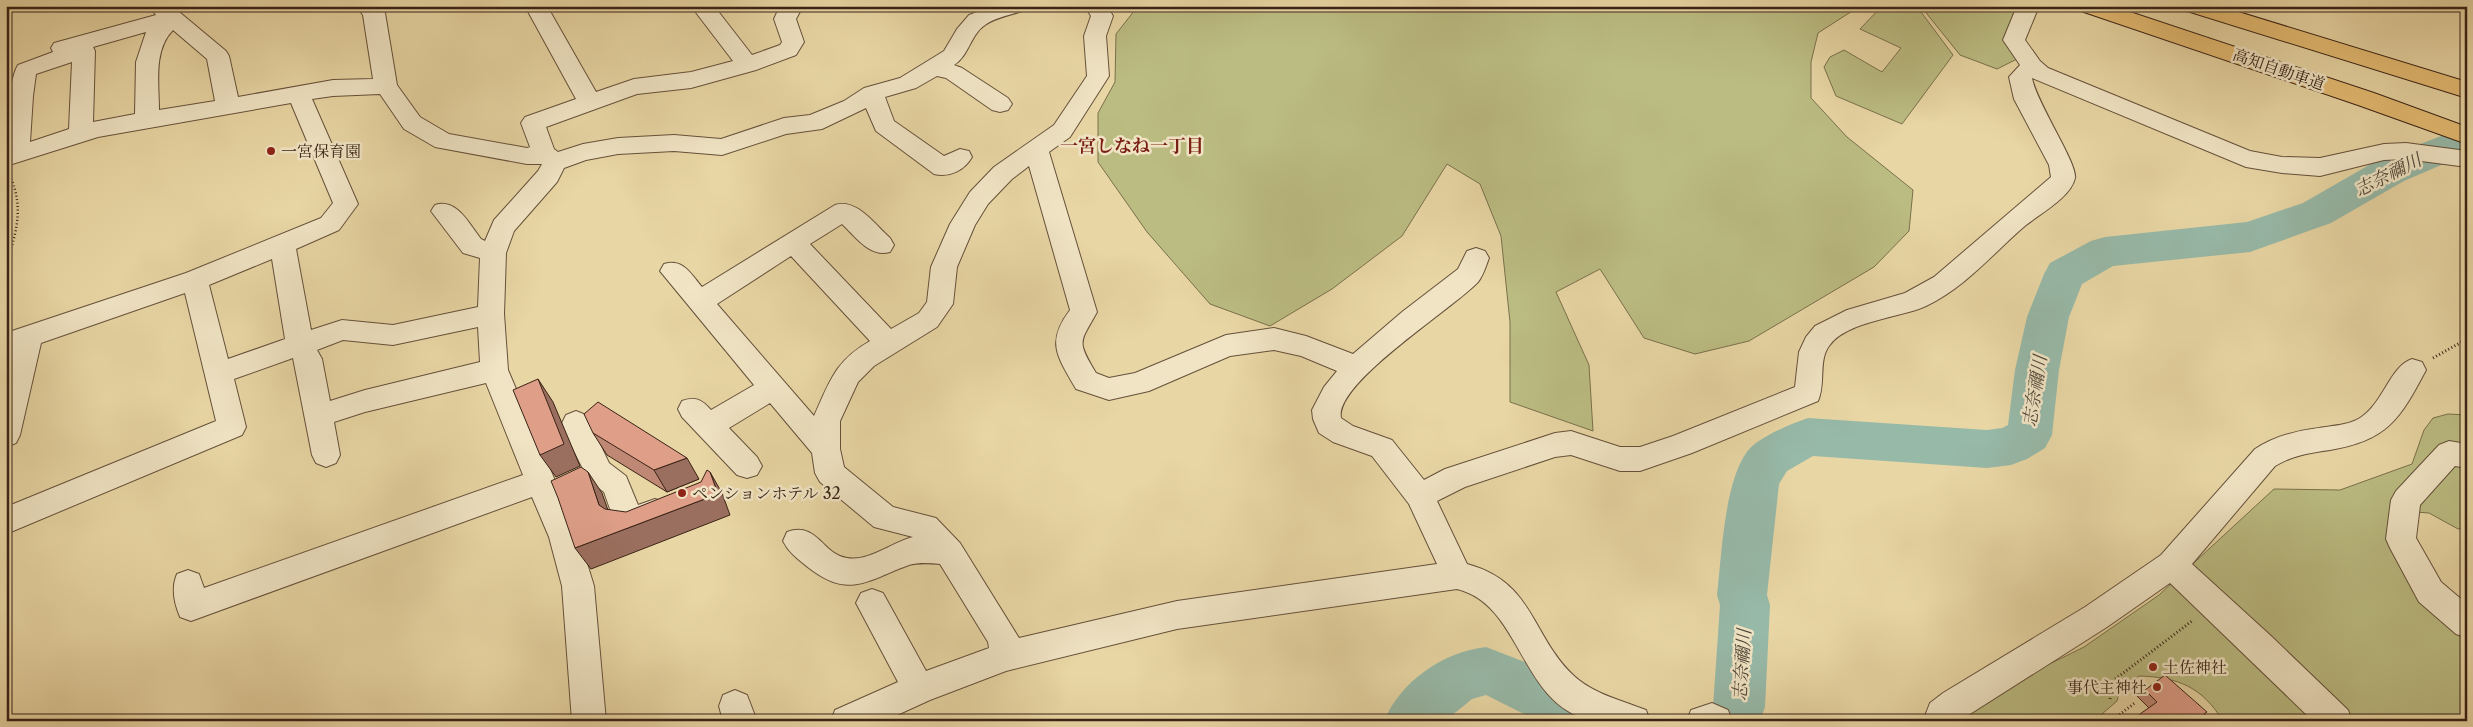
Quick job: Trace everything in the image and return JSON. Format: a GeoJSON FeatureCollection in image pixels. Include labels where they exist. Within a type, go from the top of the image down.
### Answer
{"type":"FeatureCollection","features":[{"type":"Feature","properties":{"kind":"highway","name":"高知自動車道"},"geometry":{"type":"LineString","coordinates":[[2089,6],[2366,99],[2467,136]]}},
{"type":"Feature","properties":{"kind":"highway"},"geometry":{"type":"LineString","coordinates":[[2195,6],[2467,90]]}},
{"type":"Feature","properties":{"kind":"street"},"geometry":{"type":"LineString","coordinates":[[367,6],[374,13],[386,86],[412,123],[443,140],[527,156],[549,158],[618,146],[674,142],[722,147],[784,126],[814,123],[852,107],[872,93],[908,83],[953,56],[964,34],[977,20],[1014,6]]}},
{"type":"Feature","properties":{"kind":"street"},"geometry":{"type":"LineString","coordinates":[[536,6],[590,103]]}},
{"type":"Feature","properties":{"kind":"street"},"geometry":{"type":"LineString","coordinates":[[702,6],[748,64]]}},
{"type":"Feature","properties":{"kind":"street"},"geometry":{"type":"LineString","coordinates":[[589,721],[578,586],[564,537],[494,370],[491,314],[493,254],[503,227],[548,176],[549,158],[533,123],[634,87],[691,80],[729,72],[788,50],[793,42],[785,26],[788,10],[792,6]]}},
{"type":"Feature","properties":{"kind":"street"},"geometry":{"type":"LineString","coordinates":[[1006,656],[1004,639],[949,552],[925,527],[885,518],[830,473],[826,448],[826,421],[847,375],[864,358],[928,320],[940,304],[944,267],[963,224],[979,198],[1004,173],[1062,132],[1098,76],[1095,36],[1102,16],[1096,6]]}},
{"type":"Feature","properties":{"kind":"street"},"geometry":{"type":"LineString","coordinates":[[2028,6],[2014,40],[2032,66],[2040,73],[2246,159],[2282,165],[2320,167],[2384,152],[2406,151],[2467,159]]}},
{"type":"Feature","properties":{"kind":"street"},"geometry":{"type":"LineString","coordinates":[[12,163],[21,113],[19,102],[26,70],[47,61],[84,52],[90,47],[164,17]]}},
{"type":"Feature","properties":{"kind":"street"},"geometry":{"type":"LineString","coordinates":[[148,119],[148,62],[164,17]]}},
{"type":"Feature","properties":{"kind":"street"},"geometry":{"type":"LineString","coordinates":[[6,68],[164,17]]}},
{"type":"Feature","properties":{"kind":"street"},"geometry":{"type":"LineString","coordinates":[[164,17],[218,56],[228,107]]}},
{"type":"Feature","properties":{"kind":"street"},"geometry":{"type":"LineString","coordinates":[[136,40],[140,41],[140,60],[148,62]]}},
{"type":"Feature","properties":{"kind":"street"},"geometry":{"type":"LineString","coordinates":[[81,134],[84,52]]}},
{"type":"Feature","properties":{"kind":"street"},"geometry":{"type":"LineString","coordinates":[[1420,496],[1455,478],[1555,446],[1571,443],[1620,459],[1640,459],[1682,445],[1808,393],[1812,350],[1824,333],[1846,322],[1914,300],[1940,286],[2019,217],[2049,196],[2063,178],[2061,165],[2026,99],[2020,77],[2032,66]]}},
{"type":"Feature","properties":{"kind":"street"},"geometry":{"type":"LineString","coordinates":[[935,67],[954,73],[1000,104]]}},
{"type":"Feature","properties":{"kind":"street"},"geometry":{"type":"LineString","coordinates":[[12,163],[81,134],[148,119],[333,88],[386,86]]}},
{"type":"Feature","properties":{"kind":"street"},"geometry":{"type":"LineString","coordinates":[[872,93],[884,124],[943,168],[960,157]]}},
{"type":"Feature","properties":{"kind":"street"},"geometry":{"type":"LineString","coordinates":[[6,435],[18,340],[195,280],[330,224],[346,204],[299,95]]}},
{"type":"Feature","properties":{"kind":"street"},"geometry":{"type":"LineString","coordinates":[[1037,151],[1084,312],[1069,330],[1068,345],[1086,381],[1109,389],[1139,384],[1226,346],[1274,339],[1306,347],[1357,367]]}},
{"type":"Feature","properties":{"kind":"street"},"geometry":{"type":"LineString","coordinates":[[444,211],[472,246],[493,254]]}},
{"type":"Feature","properties":{"kind":"street"},"geometry":{"type":"LineString","coordinates":[[700,301],[793,236],[844,211],[881,246]]}},
{"type":"Feature","properties":{"kind":"street"},"geometry":{"type":"LineString","coordinates":[[793,236],[888,344]]}},
{"type":"Feature","properties":{"kind":"street"},"geometry":{"type":"LineString","coordinates":[[282,243],[300,345],[308,359],[326,455]]}},
{"type":"Feature","properties":{"kind":"street"},"geometry":{"type":"LineString","coordinates":[[1456,575],[1420,496],[1382,448],[1342,434],[1329,425],[1325,413],[1330,400],[1357,367],[1470,275],[1476,258]]}},
{"type":"Feature","properties":{"kind":"street"},"geometry":{"type":"LineString","coordinates":[[673,271],[826,448]]}},
{"type":"Feature","properties":{"kind":"street"},"geometry":{"type":"LineString","coordinates":[[6,521],[232,427],[195,280]]}},
{"type":"Feature","properties":{"kind":"street"},"geometry":{"type":"LineString","coordinates":[[219,373],[342,330],[393,335],[491,314]]}},
{"type":"Feature","properties":{"kind":"street"},"geometry":{"type":"LineString","coordinates":[[318,416],[365,401],[494,370]]}},
{"type":"Feature","properties":{"kind":"street"},"geometry":{"type":"LineString","coordinates":[[1939,721],[1942,714],[1955,704],[2096,617],[2172,565],[2256,469],[2260,460],[2286,447],[2313,439],[2354,433],[2370,427],[2383,415],[2412,370]]}},
{"type":"Feature","properties":{"kind":"street"},"geometry":{"type":"LineString","coordinates":[[747,466],[700,417],[774,387]]}},
{"type":"Feature","properties":{"kind":"street"},"geometry":{"type":"LineString","coordinates":[[576,423],[578,431],[615,479],[626,517],[640,518],[676,504]]}},
{"type":"Feature","properties":{"kind":"street"},"geometry":{"type":"LineString","coordinates":[[2467,456],[2449,453],[2406,500],[2401,539],[2430,592],[2467,624]]}},
{"type":"Feature","properties":{"kind":"street"},"geometry":{"type":"LineString","coordinates":[[188,584],[191,607],[544,488],[615,479]]}},
{"type":"Feature","properties":{"kind":"street"},"geometry":{"type":"LineString","coordinates":[[798,540],[832,567],[847,572],[870,570],[908,552],[925,549],[949,552]]}},
{"type":"Feature","properties":{"kind":"street"},"geometry":{"type":"LineString","coordinates":[[2172,565],[2336,721]]}},
{"type":"Feature","properties":{"kind":"street"},"geometry":{"type":"LineString","coordinates":[[851,720],[919,689],[1006,656],[1177,615],[1456,575],[1481,583],[1498,595],[1516,616],[1556,681],[1572,695],[1634,721]]}},
{"type":"Feature","properties":{"kind":"street"},"geometry":{"type":"LineString","coordinates":[[872,603],[919,689]]}},
{"type":"Feature","properties":{"kind":"street"},"geometry":{"type":"LineString","coordinates":[[1703,721],[1712,719],[1716,721]]}},
{"type":"Feature","properties":{"kind":"path"},"geometry":{"type":"LineString","coordinates":[[6,265],[20,216],[12,163]]}},
{"type":"Feature","properties":{"kind":"path"},"geometry":{"type":"LineString","coordinates":[[2412,370],[2467,339]]}},
{"type":"Feature","properties":{"kind":"path"},"geometry":{"type":"LineString","coordinates":[[2110,699],[2114,680],[2215,604]]}},
{"type":"Feature","properties":{"kind":"path"},"geometry":{"type":"LineString","coordinates":[[2119,721],[2116,718],[2136,702]]}},
{"type":"Feature","properties":{"kind":"green space"},"geometry":{"type":"Polygon","coordinates":[[[1138,6],[1860,6],[1818,33],[1811,62],[1811,98],[1847,137],[1913,190],[1909,231],[1874,267],[1749,341],[1695,354],[1644,338],[1600,269],[1556,292],[1589,365],[1593,431],[1510,402],[1510,322],[1501,236],[1480,184],[1447,164],[1402,236],[1332,289],[1270,326],[1210,304],[1147,232],[1098,162],[1098,113],[1115,82],[1116,34],[1138,6]]]}},
{"type":"Feature","properties":{"kind":"green space"},"geometry":{"type":"Polygon","coordinates":[[[1882,6],[1907,6],[1921,12],[1953,55],[1902,124],[1836,96],[1824,67],[1830,57],[1844,50],[1882,72],[1901,48],[1860,29],[1882,6]]]}},
{"type":"Feature","properties":{"kind":"green space"},"geometry":{"type":"Polygon","coordinates":[[[1913,6],[2012,6],[2029,53],[1997,69],[1960,55],[1923,9],[1913,6]]]}},
{"type":"Feature","properties":{"kind":"green space"},"geometry":{"type":"Polygon","coordinates":[[[2448,414],[2467,415],[2467,528],[2458,529],[2429,513],[2416,512],[2408,524],[2423,570],[2467,614],[2467,721],[2223,721],[2206,700],[2188,686],[2166,679],[2139,676],[2120,690],[2117,701],[2102,714],[2104,721],[1965,721],[1966,717],[2009,684],[2084,647],[2159,595],[2274,489],[2340,490],[2412,464],[2424,430],[2433,418],[2448,414]]]}},
{"type":"Feature","properties":{"kind":"building"},"geometry":{"type":"Polygon","coordinates":[[[538,379],[564,444],[540,455],[513,390],[538,379]]]}},
{"type":"Feature","properties":{"kind":"building"},"geometry":{"type":"Polygon","coordinates":[[[598,402],[687,458],[654,470],[593,433],[584,414],[598,402]]]}},
{"type":"Feature","properties":{"kind":"building"},"geometry":{"type":"Polygon","coordinates":[[[581,467],[588,472],[599,505],[605,509],[626,512],[701,482],[707,470],[710,472],[718,494],[575,548],[551,481],[581,467]]]}},
{"type":"Feature","properties":{"kind":"building"},"geometry":{"type":"Polygon","coordinates":[[[2165,675],[2207,712],[2204,714],[2212,721],[2146,721],[2140,714],[2157,702],[2145,690],[2165,675]]]}},
{"type":"Feature","properties":{"kind":"waterway","name":"志奈禰川"},"geometry":{"type":"LineString","coordinates":[[1734,721],[1739,707],[1745,605],[1742,595],[1754,492],[1756,479],[1771,457],[1808,437],[1987,449],[2011,446],[2029,435],[2037,370],[2048,317],[2065,274],[2105,252],[2250,237],[2317,213],[2390,171],[2467,139]]}},
{"type":"Feature","properties":{"kind":"waterway","name":"志奈禰川"},"geometry":{"type":"LineString","coordinates":[[1410,721],[1444,688],[1465,676],[1475,672],[1486,671],[1506,677],[1587,721]]}},
{"type":"Feature","properties":{"kind":"place","name":"一宮保育園"},"geometry":{"type":"Point","coordinates":[271,151]}},
{"type":"Feature","properties":{"kind":"place","name":"ペンションホテル 32"},"geometry":{"type":"Point","coordinates":[682,493]}},
{"type":"Feature","properties":{"kind":"place","name":"土佐神社"},"geometry":{"type":"Point","coordinates":[2153,667]}},
{"type":"Feature","properties":{"kind":"place","name":"事代主神社"},"geometry":{"type":"Point","coordinates":[2157,687]}},
{"type":"Feature","properties":{"kind":"district","name":"一宮しなね一丁目"},"geometry":{"type":"Point","coordinates":[1132,146]}}]}
